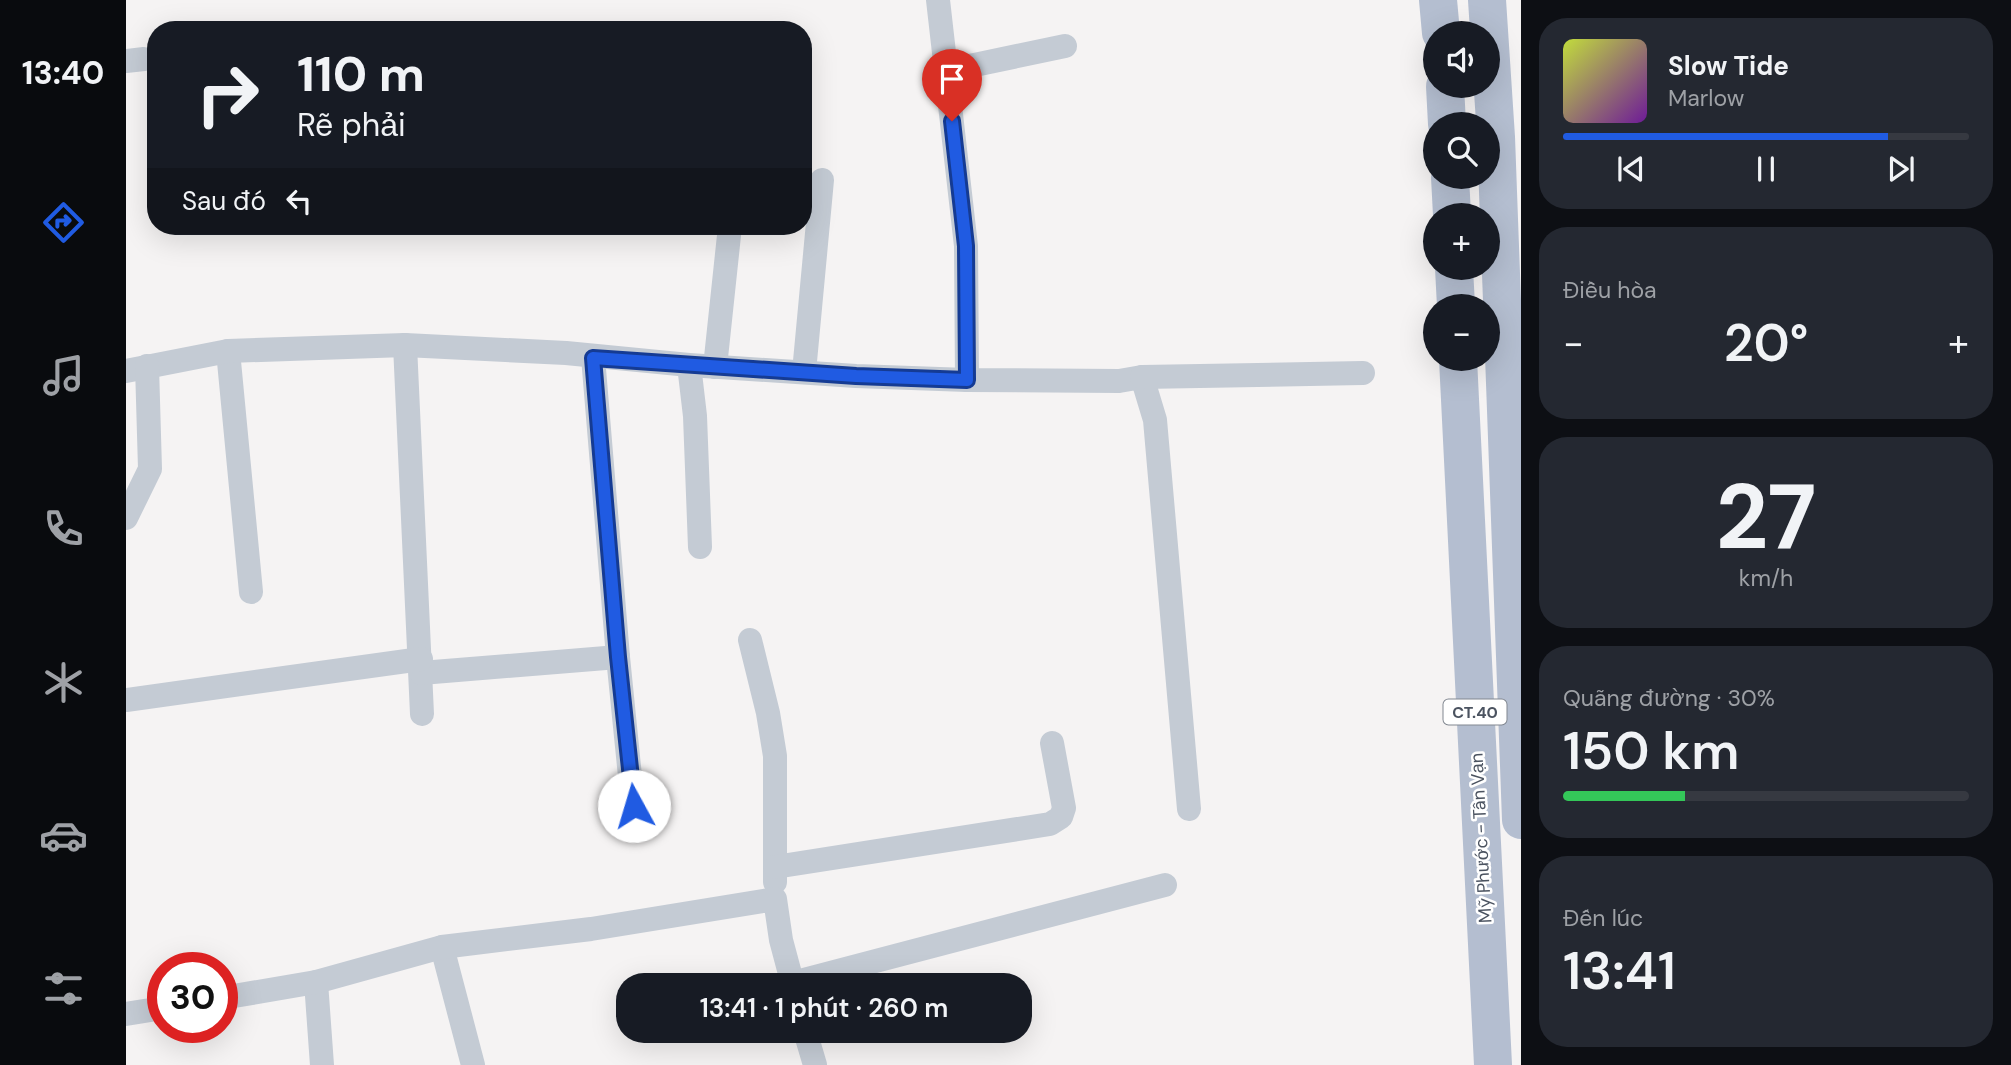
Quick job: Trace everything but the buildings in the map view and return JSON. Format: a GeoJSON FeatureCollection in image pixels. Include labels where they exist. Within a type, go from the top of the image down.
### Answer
{"type":"FeatureCollection","features":[{"type":"Feature","properties":{"kind":"main road"},"geometry":{"type":"LineString","coordinates":[[1438,0],[1440,21]]}},
{"type":"Feature","properties":{"kind":"main road","name":"CT.40"},"geometry":{"type":"LineString","coordinates":[[1487,0],[1496,137],[1521,820]]}},
{"type":"Feature","properties":{"kind":"main road","name":"Mỹ Phước - Tân Vạn"},"geometry":{"type":"LineString","coordinates":[[1459,371],[1493,1065]]}},
{"type":"Feature","properties":{"kind":"street"},"geometry":{"type":"LineString","coordinates":[[938,0],[966,246],[967,380]]}},
{"type":"Feature","properties":{"kind":"street"},"geometry":{"type":"LineString","coordinates":[[946,71],[1065,46]]}},
{"type":"Feature","properties":{"kind":"street"},"geometry":{"type":"LineString","coordinates":[[804,372],[822,180]]}},
{"type":"Feature","properties":{"kind":"street"},"geometry":{"type":"LineString","coordinates":[[715,366],[729,235]]}},
{"type":"Feature","properties":{"kind":"street"},"geometry":{"type":"LineString","coordinates":[[405,345],[422,714]]}},
{"type":"Feature","properties":{"kind":"street"},"geometry":{"type":"LineString","coordinates":[[126,518],[150,469],[137,369],[228,351],[405,345],[566,353],[593,358],[689,365],[967,380],[1119,381],[1142,377],[1363,373]]}},
{"type":"Feature","properties":{"kind":"street"},"geometry":{"type":"LineString","coordinates":[[228,351],[251,592]]}},
{"type":"Feature","properties":{"kind":"street"},"geometry":{"type":"LineString","coordinates":[[593,358],[618,657],[634,806]]}},
{"type":"Feature","properties":{"kind":"street"},"geometry":{"type":"LineString","coordinates":[[689,365],[695,416],[700,547]]}},
{"type":"Feature","properties":{"kind":"street"},"geometry":{"type":"LineString","coordinates":[[1142,377],[1155,420],[1189,809]]}},
{"type":"Feature","properties":{"kind":"street"},"geometry":{"type":"LineString","coordinates":[[750,640],[768,713],[775,756],[775,898],[781,940],[790,973]]}},
{"type":"Feature","properties":{"kind":"street"},"geometry":{"type":"LineString","coordinates":[[126,700],[421,666],[618,657]]}},
{"type":"Feature","properties":{"kind":"street"},"geometry":{"type":"LineString","coordinates":[[775,867],[1050,824],[1061,817],[1064,808],[1052,743]]}},
{"type":"Feature","properties":{"kind":"street"},"geometry":{"type":"LineString","coordinates":[[834,973],[1165,885]]}},
{"type":"Feature","properties":{"kind":"street"},"geometry":{"type":"LineString","coordinates":[[238,995],[316,982],[442,947],[591,929],[775,898]]}},
{"type":"Feature","properties":{"kind":"street"},"geometry":{"type":"LineString","coordinates":[[442,947],[474,1065]]}},
{"type":"Feature","properties":{"kind":"street"},"geometry":{"type":"LineString","coordinates":[[316,982],[322,1065]]}},
{"type":"Feature","properties":{"kind":"street"},"geometry":{"type":"LineString","coordinates":[[126,1014],[147,1011]]}},
{"type":"Feature","properties":{"kind":"street"},"geometry":{"type":"LineString","coordinates":[[809,1043],[815,1065]]}},
{"type":"Feature","properties":{"kind":"route"},"geometry":{"type":"LineString","coordinates":[[634,806],[618,657],[593,358],[856,376],[967,380],[966,246],[952,121]]}}]}
